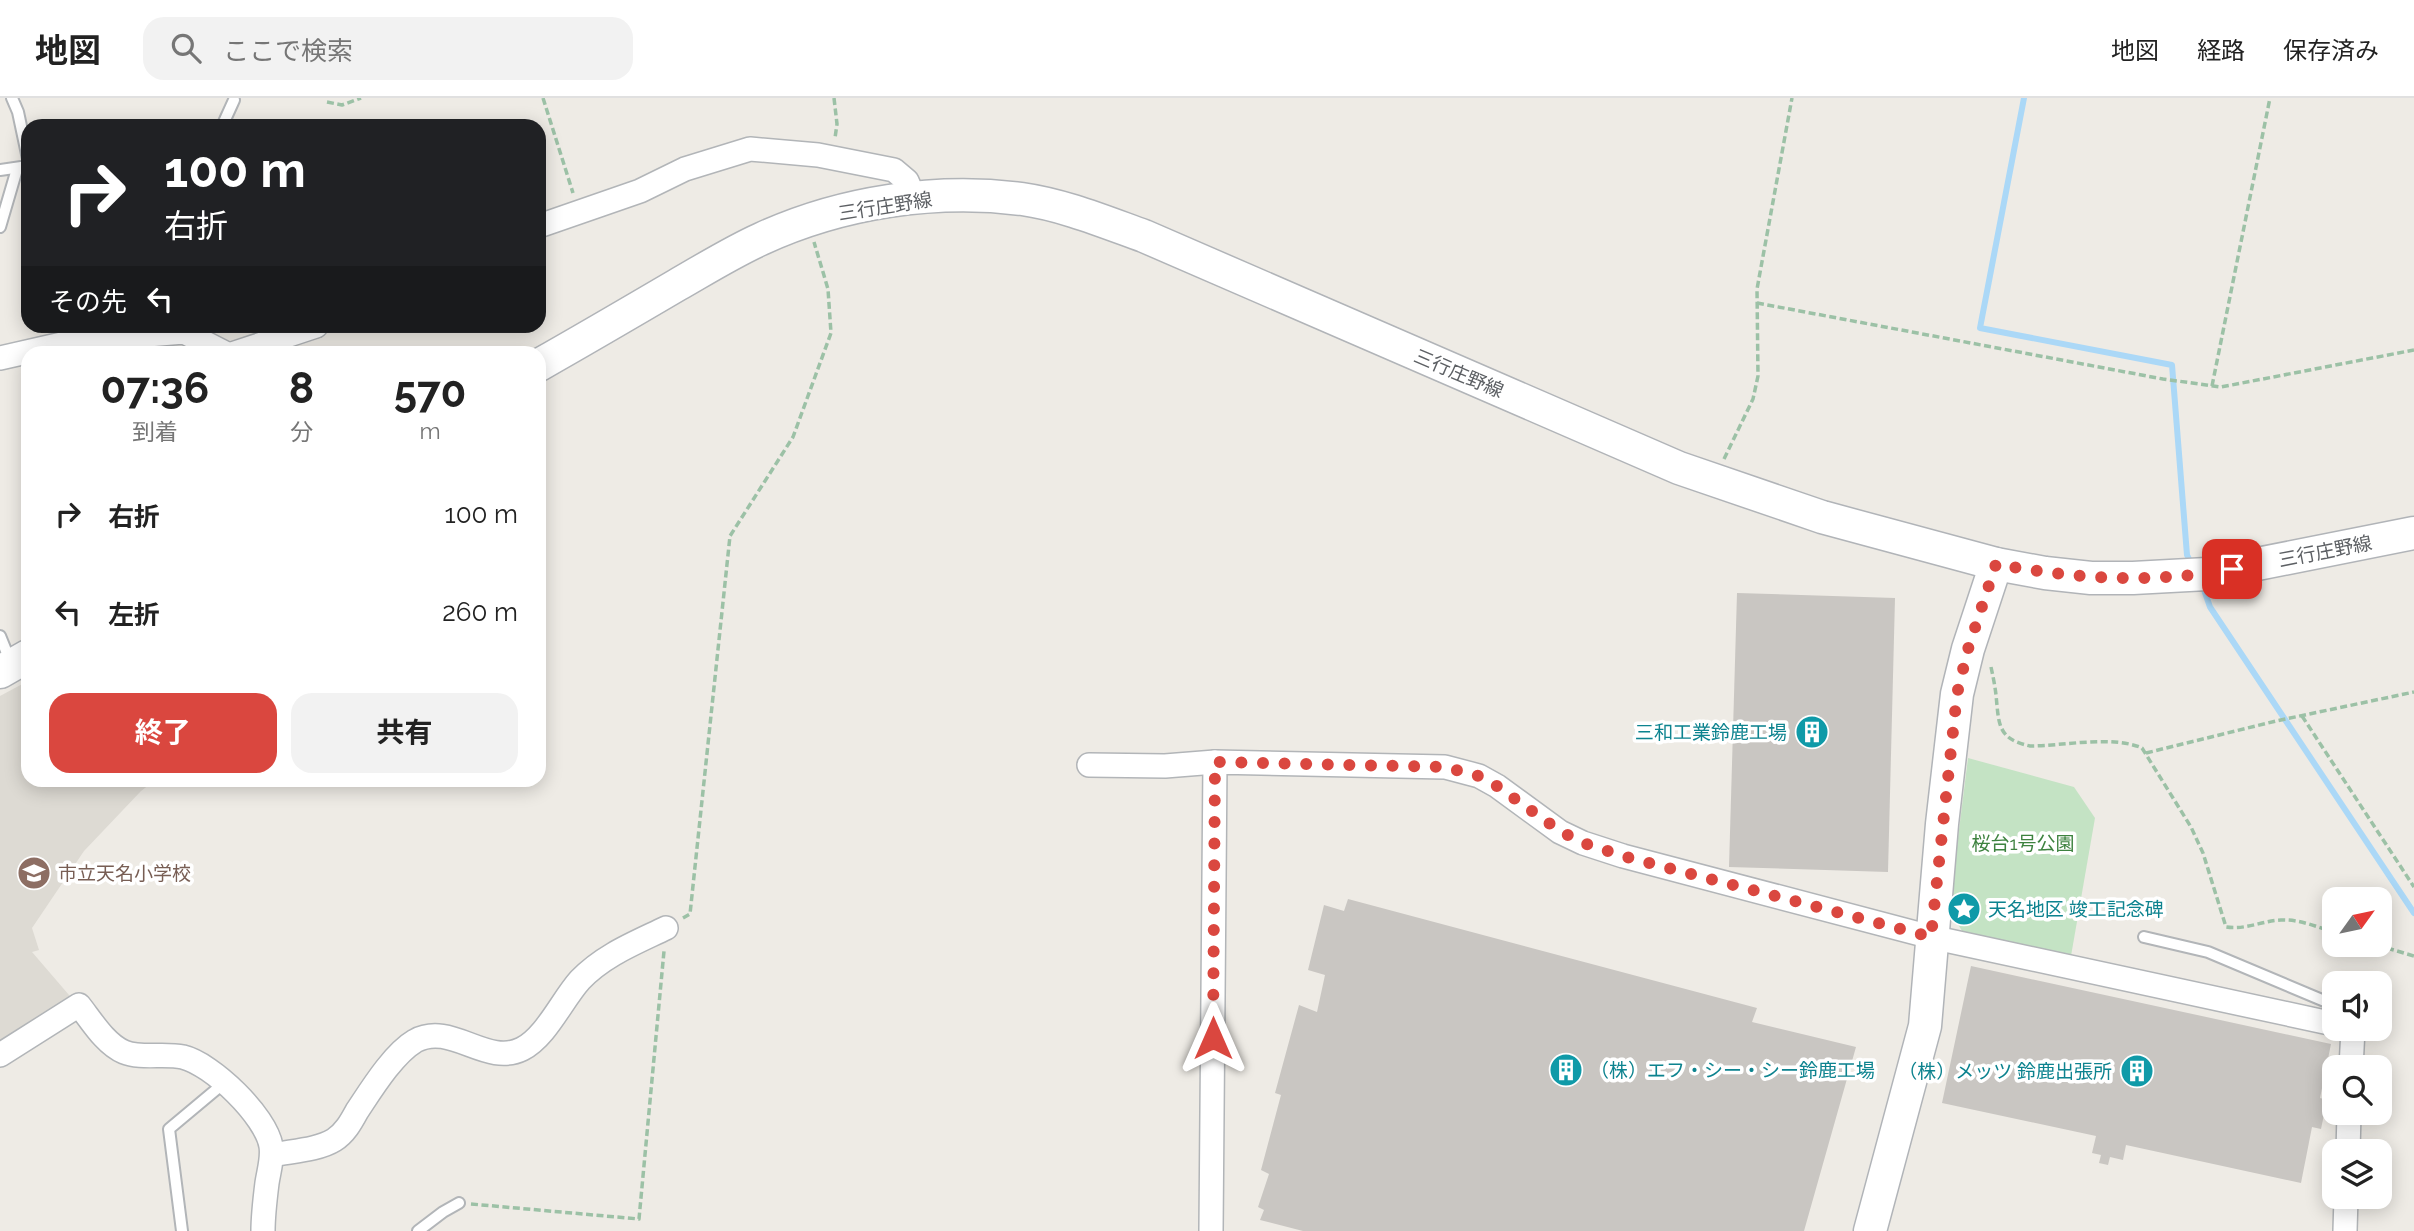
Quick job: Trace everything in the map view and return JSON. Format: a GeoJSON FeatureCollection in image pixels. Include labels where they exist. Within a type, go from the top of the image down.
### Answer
{"type":"FeatureCollection","features":[{"type":"Feature","properties":{"kind":"main road","name":"三行庄野線"},"geometry":{"type":"LineString","coordinates":[[546,362],[739,250],[782,230],[841,211],[914,197],[969,196],[1023,200],[1080,214],[1144,236],[1679,468],[1822,517],[1996,564],[2091,578],[2192,575],[2414,533]]}},
{"type":"Feature","properties":{"kind":"main road"},"geometry":{"type":"LineString","coordinates":[[1870,1231],[1925,1026],[1931,937],[1957,694],[1968,649],[1996,564]]}},
{"type":"Feature","properties":{"kind":"street"},"geometry":{"type":"LineString","coordinates":[[546,224],[640,191],[685,169],[750,149],[818,155],[894,170],[907,181],[914,197]]}},
{"type":"Feature","properties":{"kind":"street"},"geometry":{"type":"LineString","coordinates":[[53,346],[148,333]]}},
{"type":"Feature","properties":{"kind":"street"},"geometry":{"type":"LineString","coordinates":[[192,333],[216,346]]}},
{"type":"Feature","properties":{"kind":"street"},"geometry":{"type":"LineString","coordinates":[[255,346],[294,333]]}},
{"type":"Feature","properties":{"kind":"street"},"geometry":{"type":"LineString","coordinates":[[0,358],[21,353]]}},
{"type":"Feature","properties":{"kind":"street"},"geometry":{"type":"LineString","coordinates":[[1211,1231],[1215,762]]}},
{"type":"Feature","properties":{"kind":"street"},"geometry":{"type":"LineString","coordinates":[[1089,765],[1165,766],[1215,762],[1445,767],[1479,776],[1560,831],[1583,843],[1623,856],[1931,937],[2322,1021]]}},
{"type":"Feature","properties":{"kind":"street"},"geometry":{"type":"LineString","coordinates":[[272,1155],[323,1145],[342,1134],[394,1059],[415,1041],[447,1037],[498,1053],[511,1054],[523,1048],[535,1041],[578,982],[595,965],[622,948],[666,928]]}},
{"type":"Feature","properties":{"kind":"street"},"geometry":{"type":"LineString","coordinates":[[0,1055],[79,1005],[111,1043],[124,1052],[184,1058],[209,1069],[240,1097],[259,1119],[271,1143],[263,1231]]}},
{"type":"Feature","properties":{"kind":"street"},"geometry":{"type":"LineString","coordinates":[[2345,1231],[2346,1209]]}},
{"type":"Feature","properties":{"kind":"lane"},"geometry":{"type":"LineString","coordinates":[[12,98],[21,126]]}},
{"type":"Feature","properties":{"kind":"lane"},"geometry":{"type":"LineString","coordinates":[[226,119],[234,100]]}},
{"type":"Feature","properties":{"kind":"lane"},"geometry":{"type":"LineString","coordinates":[[0,170],[21,168]]}},
{"type":"Feature","properties":{"kind":"lane"},"geometry":{"type":"LineString","coordinates":[[0,227],[21,173]]}},
{"type":"Feature","properties":{"kind":"lane"},"geometry":{"type":"LineString","coordinates":[[0,636],[13,664]]}},
{"type":"Feature","properties":{"kind":"lane"},"geometry":{"type":"LineString","coordinates":[[2144,937],[2208,952],[2322,1000]]}},
{"type":"Feature","properties":{"kind":"lane"},"geometry":{"type":"LineString","coordinates":[[182,1231],[169,1129],[224,1083]]}},
{"type":"Feature","properties":{"kind":"lane"},"geometry":{"type":"LineString","coordinates":[[418,1231],[459,1203]]}},
{"type":"Feature","properties":{"kind":"path"},"geometry":{"type":"LineString","coordinates":[[327,102],[342,105],[361,98]]}},
{"type":"Feature","properties":{"kind":"path"},"geometry":{"type":"LineString","coordinates":[[543,98],[579,212]]}},
{"type":"Feature","properties":{"kind":"path"},"geometry":{"type":"LineString","coordinates":[[833,159],[837,124],[834,98]]}},
{"type":"Feature","properties":{"kind":"path"},"geometry":{"type":"LineString","coordinates":[[1714,480],[1754,399],[1758,376],[1757,289],[1792,98]]}},
{"type":"Feature","properties":{"kind":"path"},"geometry":{"type":"LineString","coordinates":[[2212,386],[2270,98]]}},
{"type":"Feature","properties":{"kind":"path"},"geometry":{"type":"LineString","coordinates":[[459,1203],[639,1219],[666,928],[690,914],[730,536],[793,437],[831,333],[828,289],[808,222]]}},
{"type":"Feature","properties":{"kind":"path"},"geometry":{"type":"LineString","coordinates":[[1757,303],[2184,383],[2221,387],[2414,350]]}},
{"type":"Feature","properties":{"kind":"path"},"geometry":{"type":"LineString","coordinates":[[1968,649],[1983,656],[1991,665],[1999,725],[2006,736],[2017,743],[2030,746],[2130,743],[2142,748],[2191,827],[2203,853],[2226,927],[2240,929],[2280,920],[2322,928]]}},
{"type":"Feature","properties":{"kind":"path"},"geometry":{"type":"LineString","coordinates":[[2146,753],[2276,721],[2414,692]]}},
{"type":"Feature","properties":{"kind":"path"},"geometry":{"type":"LineString","coordinates":[[2300,716],[2414,887]]}},
{"type":"Feature","properties":{"kind":"path"},"geometry":{"type":"LineString","coordinates":[[2392,950],[2414,956]]}},
{"type":"Feature","properties":{"kind":"shaded area","name":"市立天名小学校"},"geometry":{"type":"Polygon","coordinates":[[[21,685],[21,787],[146,787],[84,851],[32,928],[39,950],[32,952],[75,1002],[0,1050],[0,696],[21,685]]]}},
{"type":"Feature","properties":{"kind":"green space","name":"桜台1号公園"},"geometry":{"type":"Polygon","coordinates":[[[1968,758],[2074,787],[2095,818],[2071,956],[1964,934],[1949,910],[1968,758]]]}},
{"type":"Feature","properties":{"kind":"building","name":"三和工業鈴鹿工場"},"geometry":{"type":"Polygon","coordinates":[[[1737,593],[1895,598],[1888,872],[1729,867],[1737,593]]]}},
{"type":"Feature","properties":{"kind":"building","name":"（株）エフ・シー・シー鈴鹿工場"},"geometry":{"type":"Polygon","coordinates":[[[1348,899],[1757,1008],[1752,1022],[1856,1047],[1804,1231],[1303,1231],[1260,1220],[1264,1210],[1258,1207],[1269,1174],[1261,1170],[1281,1095],[1275,1093],[1299,1005],[1317,1012],[1325,975],[1308,970],[1324,905],[1344,911],[1348,899]]]}},
{"type":"Feature","properties":{"kind":"building","name":"（株）メッツ 鈴鹿出張所"},"geometry":{"type":"Polygon","coordinates":[[[1971,966],[2331,1044],[2329,1055],[2322,1055],[2321,1129],[2312,1127],[2301,1183],[2126,1145],[2123,1160],[2110,1157],[2108,1165],[2099,1163],[2101,1155],[2092,1153],[2096,1136],[1942,1103],[1971,966]]]}},
{"type":"Feature","properties":{"kind":"waterway"},"geometry":{"type":"LineString","coordinates":[[2024,98],[1980,328],[2172,365],[2187,555],[2192,565]]}},
{"type":"Feature","properties":{"kind":"waterway"},"geometry":{"type":"LineString","coordinates":[[2202,584],[2210,607],[2414,913]]}},
{"type":"Feature","properties":{"kind":"place","name":"三和工業鈴鹿工場"},"geometry":{"type":"Point","coordinates":[1812,732]}},
{"type":"Feature","properties":{"kind":"place","name":"市立天名小学校"},"geometry":{"type":"Point","coordinates":[34,873]}},
{"type":"Feature","properties":{"kind":"place","name":"天名地区 竣工記念碑"},"geometry":{"type":"Point","coordinates":[1964,909]}},
{"type":"Feature","properties":{"kind":"place","name":"（株）エフ・シー・シー鈴鹿工場"},"geometry":{"type":"Point","coordinates":[1566,1070]}},
{"type":"Feature","properties":{"kind":"place","name":"（株）メッツ 鈴鹿出張所"},"geometry":{"type":"Point","coordinates":[2137,1071]}},
{"type":"Feature","properties":{"kind":"route"},"geometry":{"type":"LineString","coordinates":[[1213,1038],[1215,762],[1445,767],[1479,776],[1560,831],[1583,843],[1623,856],[1931,937],[1957,694],[1968,649],[1996,564],[2045,573],[2133,579],[2177,577],[2232,569]]}}]}
